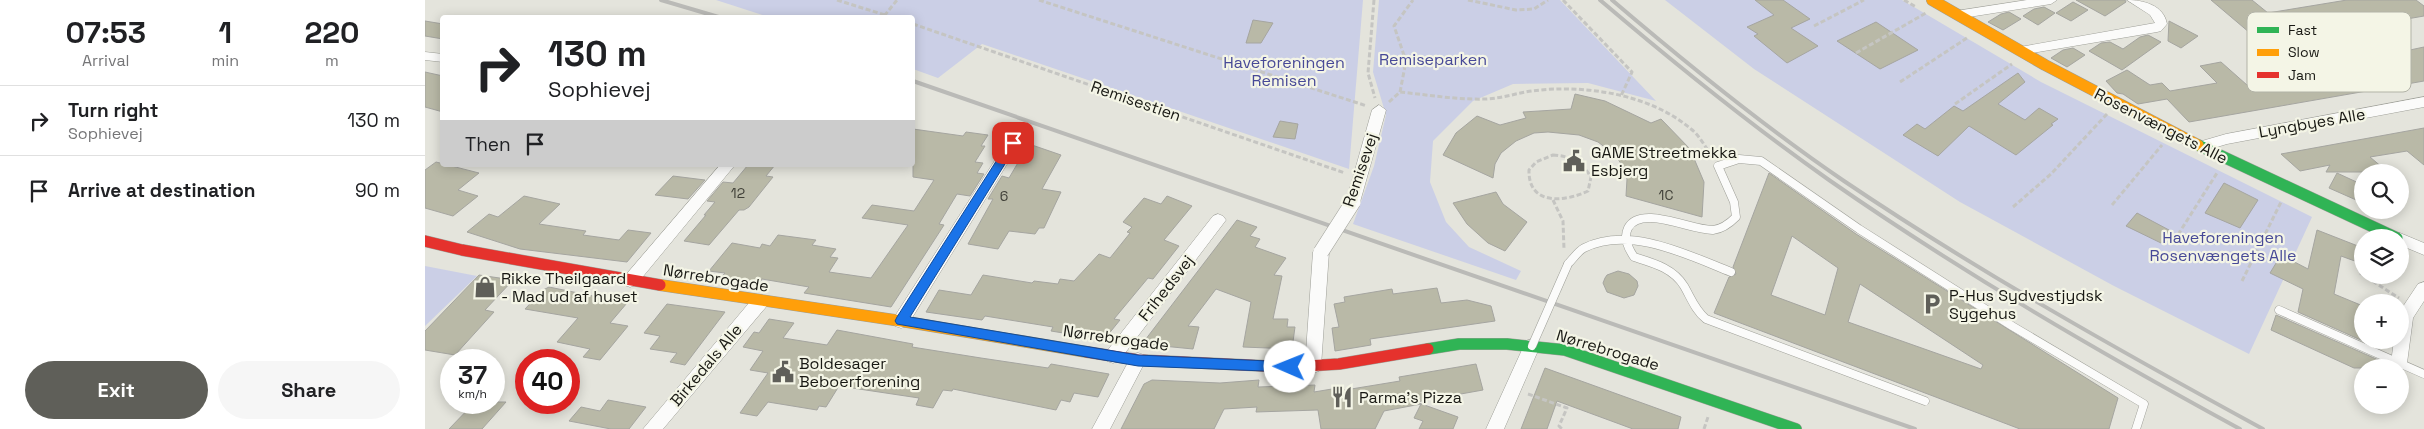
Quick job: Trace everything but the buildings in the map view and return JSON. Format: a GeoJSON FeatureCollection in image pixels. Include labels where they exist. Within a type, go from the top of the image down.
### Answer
{"type":"FeatureCollection","features":[{"type":"Feature","properties":{"kind":"street","name":"Rosenvængets Alle"},"geometry":{"type":"LineString","coordinates":[[1931,0],[2019,51],[2200,147],[2319,204],[2377,229]]}},
{"type":"Feature","properties":{"kind":"street"},"geometry":{"type":"LineString","coordinates":[[1957,15],[2051,0]]}},
{"type":"Feature","properties":{"kind":"street"},"geometry":{"type":"LineString","coordinates":[[2019,51],[2157,28],[2161,24],[2161,19],[2157,13],[2133,0]]}},
{"type":"Feature","properties":{"kind":"street"},"geometry":{"type":"LineString","coordinates":[[425,56],[440,58]]}},
{"type":"Feature","properties":{"kind":"street","name":"Lyngbyes Alle"},"geometry":{"type":"LineString","coordinates":[[2200,147],[2226,139],[2424,102]]}},
{"type":"Feature","properties":{"kind":"street","name":"Remisevej"},"geometry":{"type":"LineString","coordinates":[[1313,366],[1321,252],[1353,202],[1379,110]]}},
{"type":"Feature","properties":{"kind":"street"},"geometry":{"type":"LineString","coordinates":[[901,321],[1013,143]]}},
{"type":"Feature","properties":{"kind":"street"},"geometry":{"type":"LineString","coordinates":[[630,281],[726,167]]}},
{"type":"Feature","properties":{"kind":"street","name":"Frihedsvej"},"geometry":{"type":"LineString","coordinates":[[1113,356],[1218,220]]}},
{"type":"Feature","properties":{"kind":"street","name":"Nørrebrogade"},"geometry":{"type":"LineString","coordinates":[[425,241],[462,250],[630,281],[760,302],[901,321],[1138,360],[1228,366],[1313,366],[1459,344],[1532,346],[1565,350],[1796,429]]}},
{"type":"Feature","properties":{"kind":"street","name":"Rosenvængets Alle"},"geometry":{"type":"LineString","coordinates":[[2409,243],[2424,249]]}},
{"type":"Feature","properties":{"kind":"street"},"geometry":{"type":"LineString","coordinates":[[2400,359],[2405,317],[2424,288]]}},
{"type":"Feature","properties":{"kind":"street","name":"Birkedals Alle"},"geometry":{"type":"LineString","coordinates":[[652,429],[760,302]]}},
{"type":"Feature","properties":{"kind":"street"},"geometry":{"type":"LineString","coordinates":[[1495,429],[1532,346]]}},
{"type":"Feature","properties":{"kind":"street"},"geometry":{"type":"LineString","coordinates":[[1101,429],[1138,360]]}},
{"type":"Feature","properties":{"kind":"lane"},"geometry":{"type":"LineString","coordinates":[[1925,401],[1705,319],[1696,313],[1679,279],[1666,268],[1634,257],[1625,240],[1627,229],[1636,219],[1650,217],[1711,230],[1726,227],[1736,217],[1734,202],[1718,166],[1734,158],[1746,157],[1761,161],[1859,229],[2012,326],[2144,404],[2136,429]]}},
{"type":"Feature","properties":{"kind":"lane"},"geometry":{"type":"LineString","coordinates":[[1532,346],[1568,264],[1576,253],[1587,246],[1625,240],[1657,244],[1731,272]]}},
{"type":"Feature","properties":{"kind":"lane"},"geometry":{"type":"LineString","coordinates":[[2279,310],[2390,359]]}},
{"type":"Feature","properties":{"kind":"lane"},"geometry":{"type":"LineString","coordinates":[[2409,367],[2424,374]]}},
{"type":"Feature","properties":{"kind":"path"},"geometry":{"type":"LineString","coordinates":[[837,0],[885,15],[897,0]]}},
{"type":"Feature","properties":{"kind":"path"},"geometry":{"type":"LineString","coordinates":[[1039,0],[1379,110]]}},
{"type":"Feature","properties":{"kind":"path"},"geometry":{"type":"LineString","coordinates":[[1375,0],[1368,73],[1379,110]]}},
{"type":"Feature","properties":{"kind":"path"},"geometry":{"type":"LineString","coordinates":[[1379,110],[1400,92],[1406,61],[1394,26],[1413,0]]}},
{"type":"Feature","properties":{"kind":"path"},"geometry":{"type":"LineString","coordinates":[[1468,0],[1516,10],[1534,9],[1548,0]]}},
{"type":"Feature","properties":{"kind":"path"},"geometry":{"type":"LineString","coordinates":[[1563,0],[1632,72],[1621,96]]}},
{"type":"Feature","properties":{"kind":"path"},"geometry":{"type":"LineString","coordinates":[[1814,26],[1864,0]]}},
{"type":"Feature","properties":{"kind":"path"},"geometry":{"type":"LineString","coordinates":[[1855,53],[1926,13]]}},
{"type":"Feature","properties":{"kind":"path","name":"Remisestien"},"geometry":{"type":"LineString","coordinates":[[915,25],[1360,177]]}},
{"type":"Feature","properties":{"kind":"path"},"geometry":{"type":"LineString","coordinates":[[1900,82],[1968,38]]}},
{"type":"Feature","properties":{"kind":"path"},"geometry":{"type":"LineString","coordinates":[[1955,104],[2012,64]]}},
{"type":"Feature","properties":{"kind":"path"},"geometry":{"type":"LineString","coordinates":[[1400,92],[1462,98],[1499,98],[1534,91],[1580,89],[1621,96],[1669,113],[1691,129],[1718,166]]}},
{"type":"Feature","properties":{"kind":"path"},"geometry":{"type":"LineString","coordinates":[[2013,207],[2051,174],[2108,113]]}},
{"type":"Feature","properties":{"kind":"path"},"geometry":{"type":"LineString","coordinates":[[2112,205],[2164,142]]}},
{"type":"Feature","properties":{"kind":"path"},"geometry":{"type":"LineString","coordinates":[[1553,200],[1572,200],[1587,191],[1591,184],[1591,176],[1582,163],[1569,157],[1554,155],[1545,157],[1533,165],[1529,176],[1533,188],[1545,197],[1553,200],[1563,221],[1562,241],[1568,264]]}},
{"type":"Feature","properties":{"kind":"path"},"geometry":{"type":"LineString","coordinates":[[2174,241],[2219,170]]}},
{"type":"Feature","properties":{"kind":"path"},"geometry":{"type":"LineString","coordinates":[[2242,281],[2281,202]]}},
{"type":"Feature","properties":{"kind":"path"},"geometry":{"type":"LineString","coordinates":[[2377,284],[2412,306]]}},
{"type":"Feature","properties":{"kind":"path"},"geometry":{"type":"LineString","coordinates":[[1513,389],[1567,408],[1559,426],[1563,429]]}},
{"type":"Feature","properties":{"kind":"green space","name":"Haveforeningen Remisen"},"geometry":{"type":"Polygon","coordinates":[[[716,0],[1363,0],[1349,169],[982,44],[938,78],[915,70],[915,15],[763,15],[716,0]]]}},
{"type":"Feature","properties":{"kind":"green space","name":"Remiseparken"},"geometry":{"type":"Polygon","coordinates":[[[1379,0],[1560,0],[1656,101],[1588,83],[1513,84],[1473,101],[1433,141],[1430,182],[1446,222],[1469,247],[1521,271],[1516,280],[1353,224],[1374,166],[1386,115],[1373,72],[1379,0]]]}},
{"type":"Feature","properties":{"kind":"green space","name":"Haveforeningen Rosenvængets Alle"},"geometry":{"type":"Polygon","coordinates":[[[1665,0],[1902,0],[2041,82],[2312,217],[2249,354],[2114,286],[1960,202],[1754,69],[1665,0]]]}},
{"type":"Feature","properties":{"kind":"green space"},"geometry":{"type":"Polygon","coordinates":[[[425,266],[477,276],[425,326],[425,266]]]}},
{"type":"Feature","properties":{"kind":"railway"},"geometry":{"type":"LineString","coordinates":[[661,0],[712,15]]}},
{"type":"Feature","properties":{"kind":"railway"},"geometry":{"type":"LineString","coordinates":[[1600,0],[1741,115],[1799,159],[1879,214],[2031,310],[2135,371],[2240,429]]}},
{"type":"Feature","properties":{"kind":"railway"},"geometry":{"type":"LineString","coordinates":[[1612,0],[1697,71],[1755,116],[1814,160],[1895,215],[2050,310],[2263,429]]}},
{"type":"Feature","properties":{"kind":"railway"},"geometry":{"type":"LineString","coordinates":[[915,82],[1915,429]]}},
{"type":"Feature","properties":{"kind":"traffic: fast"},"geometry":{"type":"LineString","coordinates":[[2198,145],[2378,229]]}},
{"type":"Feature","properties":{"kind":"traffic: fast"},"geometry":{"type":"LineString","coordinates":[[1428,349],[1459,344],[1507,344],[1565,350],[1796,429]]}},
{"type":"Feature","properties":{"kind":"traffic: slow"},"geometry":{"type":"LineString","coordinates":[[1932,0],[2045,65],[2198,145]]}},
{"type":"Feature","properties":{"kind":"traffic: slow"},"geometry":{"type":"LineString","coordinates":[[660,285],[901,321],[1087,352]]}},
{"type":"Feature","properties":{"kind":"traffic: jam"},"geometry":{"type":"LineString","coordinates":[[425,241],[462,250],[660,285]]}},
{"type":"Feature","properties":{"kind":"traffic: jam"},"geometry":{"type":"LineString","coordinates":[[1087,352],[1138,360],[1290,367],[1339,364],[1428,349]]}},
{"type":"Feature","properties":{"kind":"place","name":"GAME Streetmekka Esbjerg"},"geometry":{"type":"Point","coordinates":[1574,161]}},
{"type":"Feature","properties":{"kind":"place","name":"Rikke Theilgaard - Mad ud af huset"},"geometry":{"type":"Point","coordinates":[485,287]}},
{"type":"Feature","properties":{"kind":"place","name":"P-Hus Sydvestjydsk Sygehus"},"geometry":{"type":"Point","coordinates":[1932,304]}},
{"type":"Feature","properties":{"kind":"place","name":"Boldesager Beboerforening"},"geometry":{"type":"Point","coordinates":[783,372]}},
{"type":"Feature","properties":{"kind":"place","name":"Parma's Pizza"},"geometry":{"type":"Point","coordinates":[1342,397]}},
{"type":"Feature","properties":{"kind":"route"},"geometry":{"type":"LineString","coordinates":[[1013,143],[901,321],[1138,360],[1228,366],[1290,367]]}}]}
